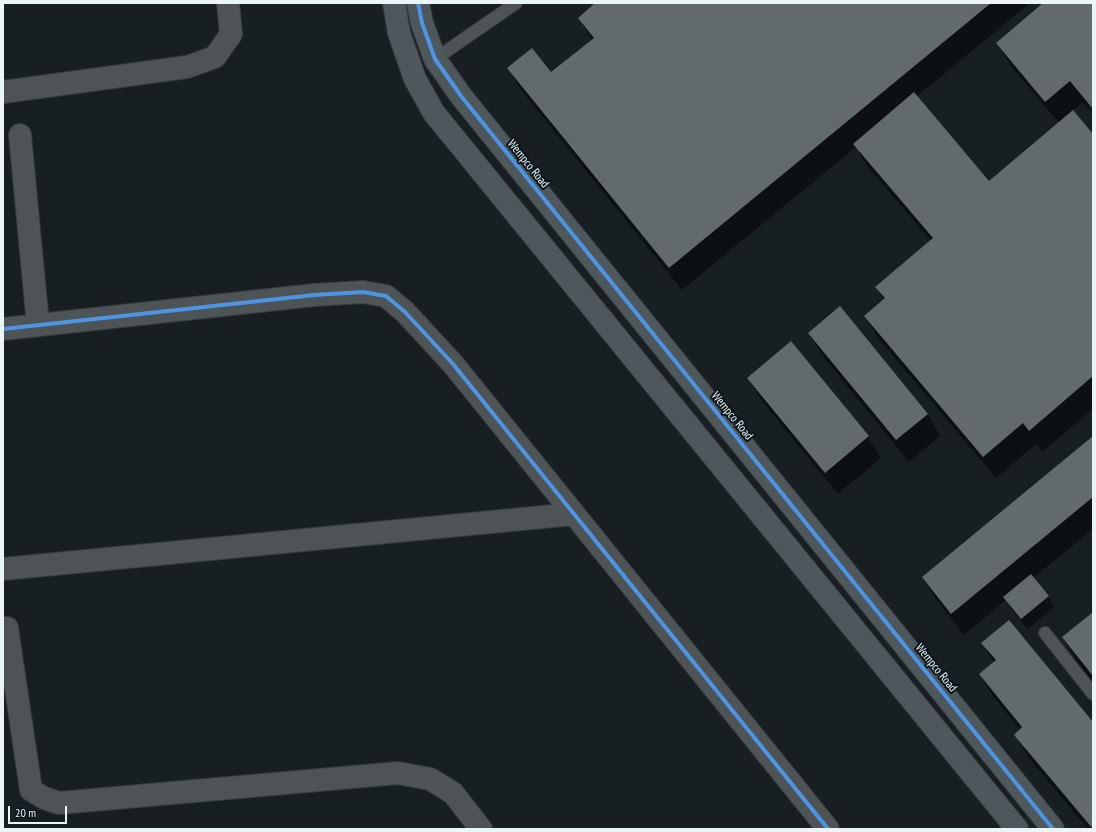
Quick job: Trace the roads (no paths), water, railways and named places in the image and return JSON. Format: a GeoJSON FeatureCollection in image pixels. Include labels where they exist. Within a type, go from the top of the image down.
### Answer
{"type":"FeatureCollection","features":[{"type":"Feature","properties":{"kind":"street"},"geometry":{"type":"LineString","coordinates":[[3,92],[187,67],[215,57],[231,34],[228,3]]}},
{"type":"Feature","properties":{"kind":"street"},"geometry":{"type":"LineString","coordinates":[[394,3],[399,33],[415,79],[434,113],[1017,829]]}},
{"type":"Feature","properties":{"kind":"street","name":"Wempco Road"},"geometry":{"type":"LineString","coordinates":[[418,3],[422,23],[435,59],[461,96],[1053,829]]}},
{"type":"Feature","properties":{"kind":"street"},"geometry":{"type":"LineString","coordinates":[[20,135],[38,325]]}},
{"type":"Feature","properties":{"kind":"street"},"geometry":{"type":"LineString","coordinates":[[3,329],[314,295],[362,292],[386,296],[405,312],[453,364],[828,829]]}},
{"type":"Feature","properties":{"kind":"street"},"geometry":{"type":"LineString","coordinates":[[3,569],[574,514]]}},
{"type":"Feature","properties":{"kind":"street"},"geometry":{"type":"LineString","coordinates":[[7,628],[31,790],[44,798],[59,803],[398,773],[430,779],[453,793],[481,829]]}},
{"type":"Feature","properties":{"kind":"lane"},"geometry":{"type":"LineString","coordinates":[[435,59],[516,3]]}},
{"type":"Feature","properties":{"kind":"lane"},"geometry":{"type":"LineString","coordinates":[[1045,633],[1093,694]]}}]}
